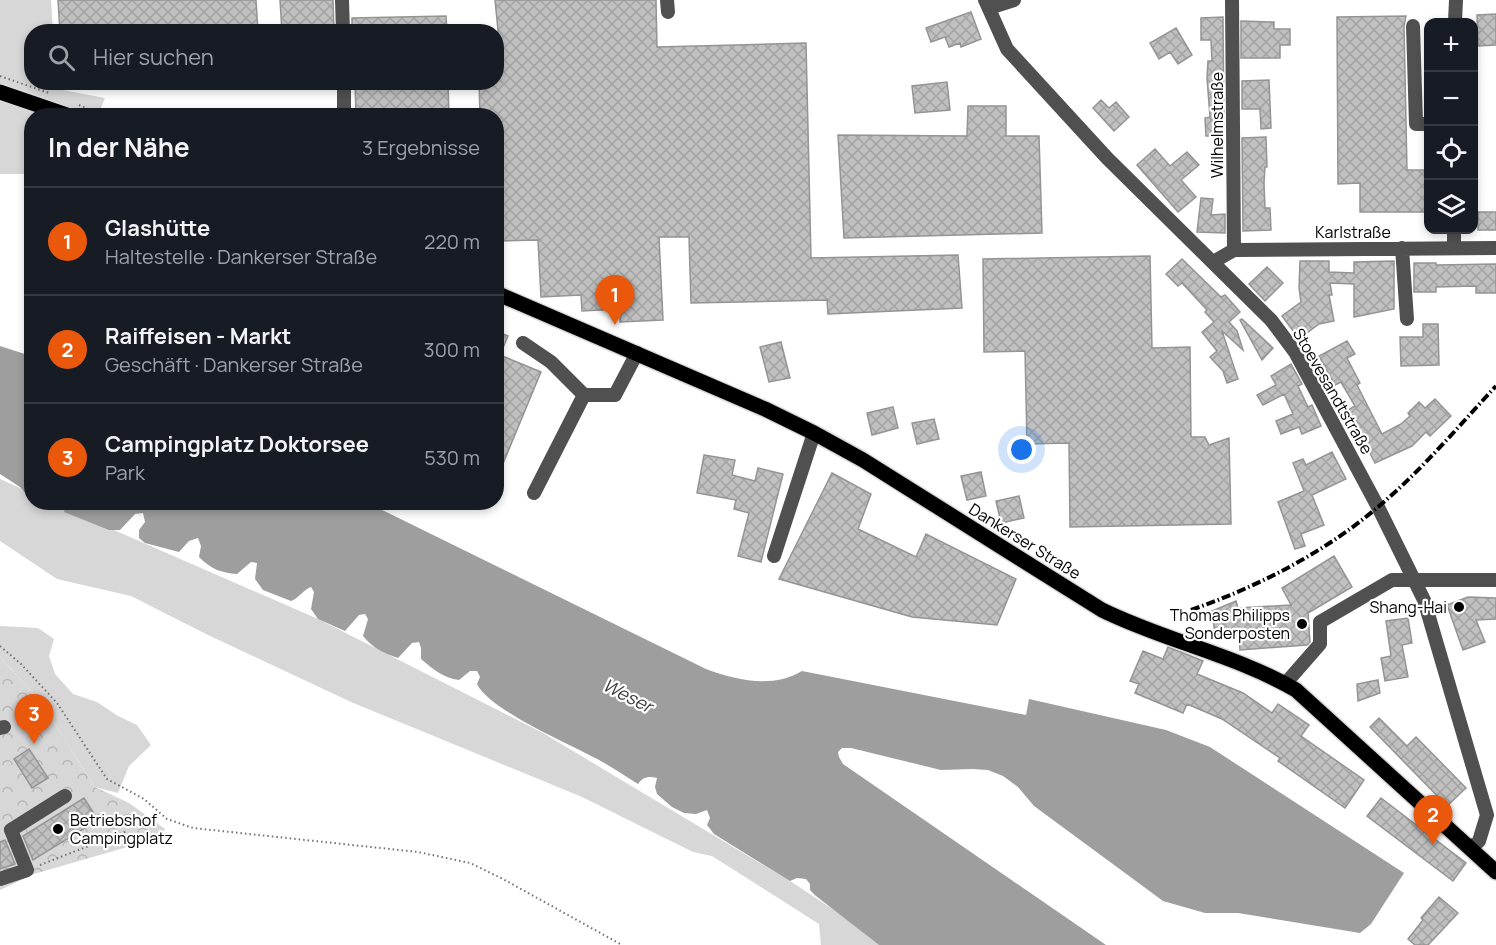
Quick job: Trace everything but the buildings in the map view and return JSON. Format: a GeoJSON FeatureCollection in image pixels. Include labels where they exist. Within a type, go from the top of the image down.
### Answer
{"type":"FeatureCollection","features":[{"type":"Feature","properties":{"kind":"main road"},"geometry":{"type":"LineString","coordinates":[[0,92],[47,108]]}},
{"type":"Feature","properties":{"kind":"main road","name":"Dankerser Straße"},"geometry":{"type":"LineString","coordinates":[[504,296],[767,410],[814,433],[863,460],[1102,610],[1135,626],[1241,663],[1296,690],[1496,872]]}},
{"type":"Feature","properties":{"kind":"street"},"geometry":{"type":"LineString","coordinates":[[342,0],[343,24]]}},
{"type":"Feature","properties":{"kind":"street"},"geometry":{"type":"LineString","coordinates":[[987,4],[1014,0]]}},
{"type":"Feature","properties":{"kind":"street","name":"Wilhelmstraße"},"geometry":{"type":"LineString","coordinates":[[1233,0],[1234,250]]}},
{"type":"Feature","properties":{"kind":"street"},"geometry":{"type":"LineString","coordinates":[[1455,18],[1456,0]]}},
{"type":"Feature","properties":{"kind":"street","name":"Stoevesandtstraße"},"geometry":{"type":"LineString","coordinates":[[987,4],[1007,49],[1107,158],[1271,320],[1295,352],[1424,600],[1486,815],[1479,841],[1471,848]]}},
{"type":"Feature","properties":{"kind":"street"},"geometry":{"type":"LineString","coordinates":[[1424,37],[1413,33],[1416,124],[1424,124]]}},
{"type":"Feature","properties":{"kind":"street"},"geometry":{"type":"LineString","coordinates":[[344,90],[344,108]]}},
{"type":"Feature","properties":{"kind":"street"},"geometry":{"type":"LineString","coordinates":[[1454,234],[1454,248]]}},
{"type":"Feature","properties":{"kind":"street"},"geometry":{"type":"LineString","coordinates":[[1402,248],[1407,319]]}},
{"type":"Feature","properties":{"kind":"street","name":"Karlstraße"},"geometry":{"type":"LineString","coordinates":[[1213,262],[1234,250],[1496,248]]}},
{"type":"Feature","properties":{"kind":"street"},"geometry":{"type":"LineString","coordinates":[[523,343],[551,362],[584,395],[615,395],[637,353]]}},
{"type":"Feature","properties":{"kind":"street"},"geometry":{"type":"LineString","coordinates":[[534,493],[584,395]]}},
{"type":"Feature","properties":{"kind":"street"},"geometry":{"type":"LineString","coordinates":[[774,556],[814,433]]}},
{"type":"Feature","properties":{"kind":"street"},"geometry":{"type":"LineString","coordinates":[[1285,684],[1320,644],[1320,622],[1392,580],[1496,580]]}},
{"type":"Feature","properties":{"kind":"street"},"geometry":{"type":"LineString","coordinates":[[0,879],[27,870],[11,830],[65,796]]}},
{"type":"Feature","properties":{"kind":"path"},"geometry":{"type":"LineString","coordinates":[[0,646],[21,664],[57,703],[107,779],[144,799],[167,819],[193,828],[418,852],[470,863],[622,945]]}},
{"type":"Feature","properties":{"kind":"path"},"geometry":{"type":"LineString","coordinates":[[27,870],[127,831]]}},
{"type":"Feature","properties":{"kind":"green space"},"geometry":{"type":"Polygon","coordinates":[[[0,0],[51,0],[53,24],[24,24],[24,90],[63,90],[105,98],[101,108],[24,108],[24,174],[0,174],[0,0]]]}},
{"type":"Feature","properties":{"kind":"green space"},"geometry":{"type":"Polygon","coordinates":[[[0,479],[24,490],[24,510],[68,510],[318,619],[543,733],[790,881],[840,914],[879,945],[821,945],[819,924],[712,856],[693,852],[582,797],[351,702],[131,596],[57,579],[0,541],[0,479]]]}},
{"type":"Feature","properties":{"kind":"green space"},"geometry":{"type":"Polygon","coordinates":[[[0,626],[38,628],[54,639],[49,656],[55,674],[73,694],[97,702],[137,725],[151,745],[129,766],[118,793],[95,787],[40,701],[0,657],[0,626]]]}},
{"type":"Feature","properties":{"kind":"green space"},"geometry":{"type":"Polygon","coordinates":[[[0,657],[40,701],[95,787],[129,803],[165,829],[162,834],[148,841],[34,874],[0,890],[0,657]]]}},
{"type":"Feature","properties":{"kind":"water"},"geometry":{"type":"Polygon","coordinates":[[[0,346],[24,354],[24,491],[0,474],[0,346]]]}},
{"type":"Feature","properties":{"kind":"water","name":"Weser"},"geometry":{"type":"Polygon","coordinates":[[[65,510],[382,510],[706,669],[729,676],[766,681],[790,677],[802,671],[1026,715],[1029,699],[1166,730],[1210,747],[1404,873],[1371,924],[1360,933],[1238,913],[1205,913],[1163,901],[1034,806],[1018,787],[1003,776],[988,770],[941,770],[851,748],[842,748],[838,752],[843,764],[1106,945],[879,945],[816,896],[810,890],[810,884],[806,879],[797,878],[790,881],[714,834],[707,825],[710,818],[707,810],[696,814],[684,813],[672,807],[657,794],[655,787],[657,778],[646,778],[638,784],[497,705],[477,684],[480,677],[477,671],[470,671],[459,680],[443,675],[421,659],[419,642],[412,643],[398,658],[383,652],[363,636],[368,619],[365,614],[359,615],[345,631],[318,619],[311,609],[314,592],[311,587],[291,601],[263,590],[255,579],[257,563],[251,562],[237,574],[216,570],[199,557],[201,546],[198,538],[189,541],[179,552],[145,543],[139,538],[139,530],[145,522],[143,513],[135,514],[120,530],[109,530],[64,512],[65,510]]]}},
{"type":"Feature","properties":{"kind":"railway"},"geometry":{"type":"LineString","coordinates":[[1191,610],[1240,591],[1289,567],[1313,554],[1357,524],[1409,479],[1496,386]]}},
{"type":"Feature","properties":{"kind":"place","name":"Glashütte"},"geometry":{"type":"Point","coordinates":[615,325]}},
{"type":"Feature","properties":{"kind":"place","name":"Shang-Hai"},"geometry":{"type":"Point","coordinates":[1459,607]}},
{"type":"Feature","properties":{"kind":"place","name":"Thomas Philipps Sonderposten"},"geometry":{"type":"Point","coordinates":[1302,624]}},
{"type":"Feature","properties":{"kind":"place","name":"Campingplatz Doktorsee"},"geometry":{"type":"Point","coordinates":[34,744]}},
{"type":"Feature","properties":{"kind":"place","name":"Betriebshof Campingplatz"},"geometry":{"type":"Point","coordinates":[58,829]}},
{"type":"Feature","properties":{"kind":"place","name":"Raiffeisen - Markt"},"geometry":{"type":"Point","coordinates":[1433,845]}}]}
